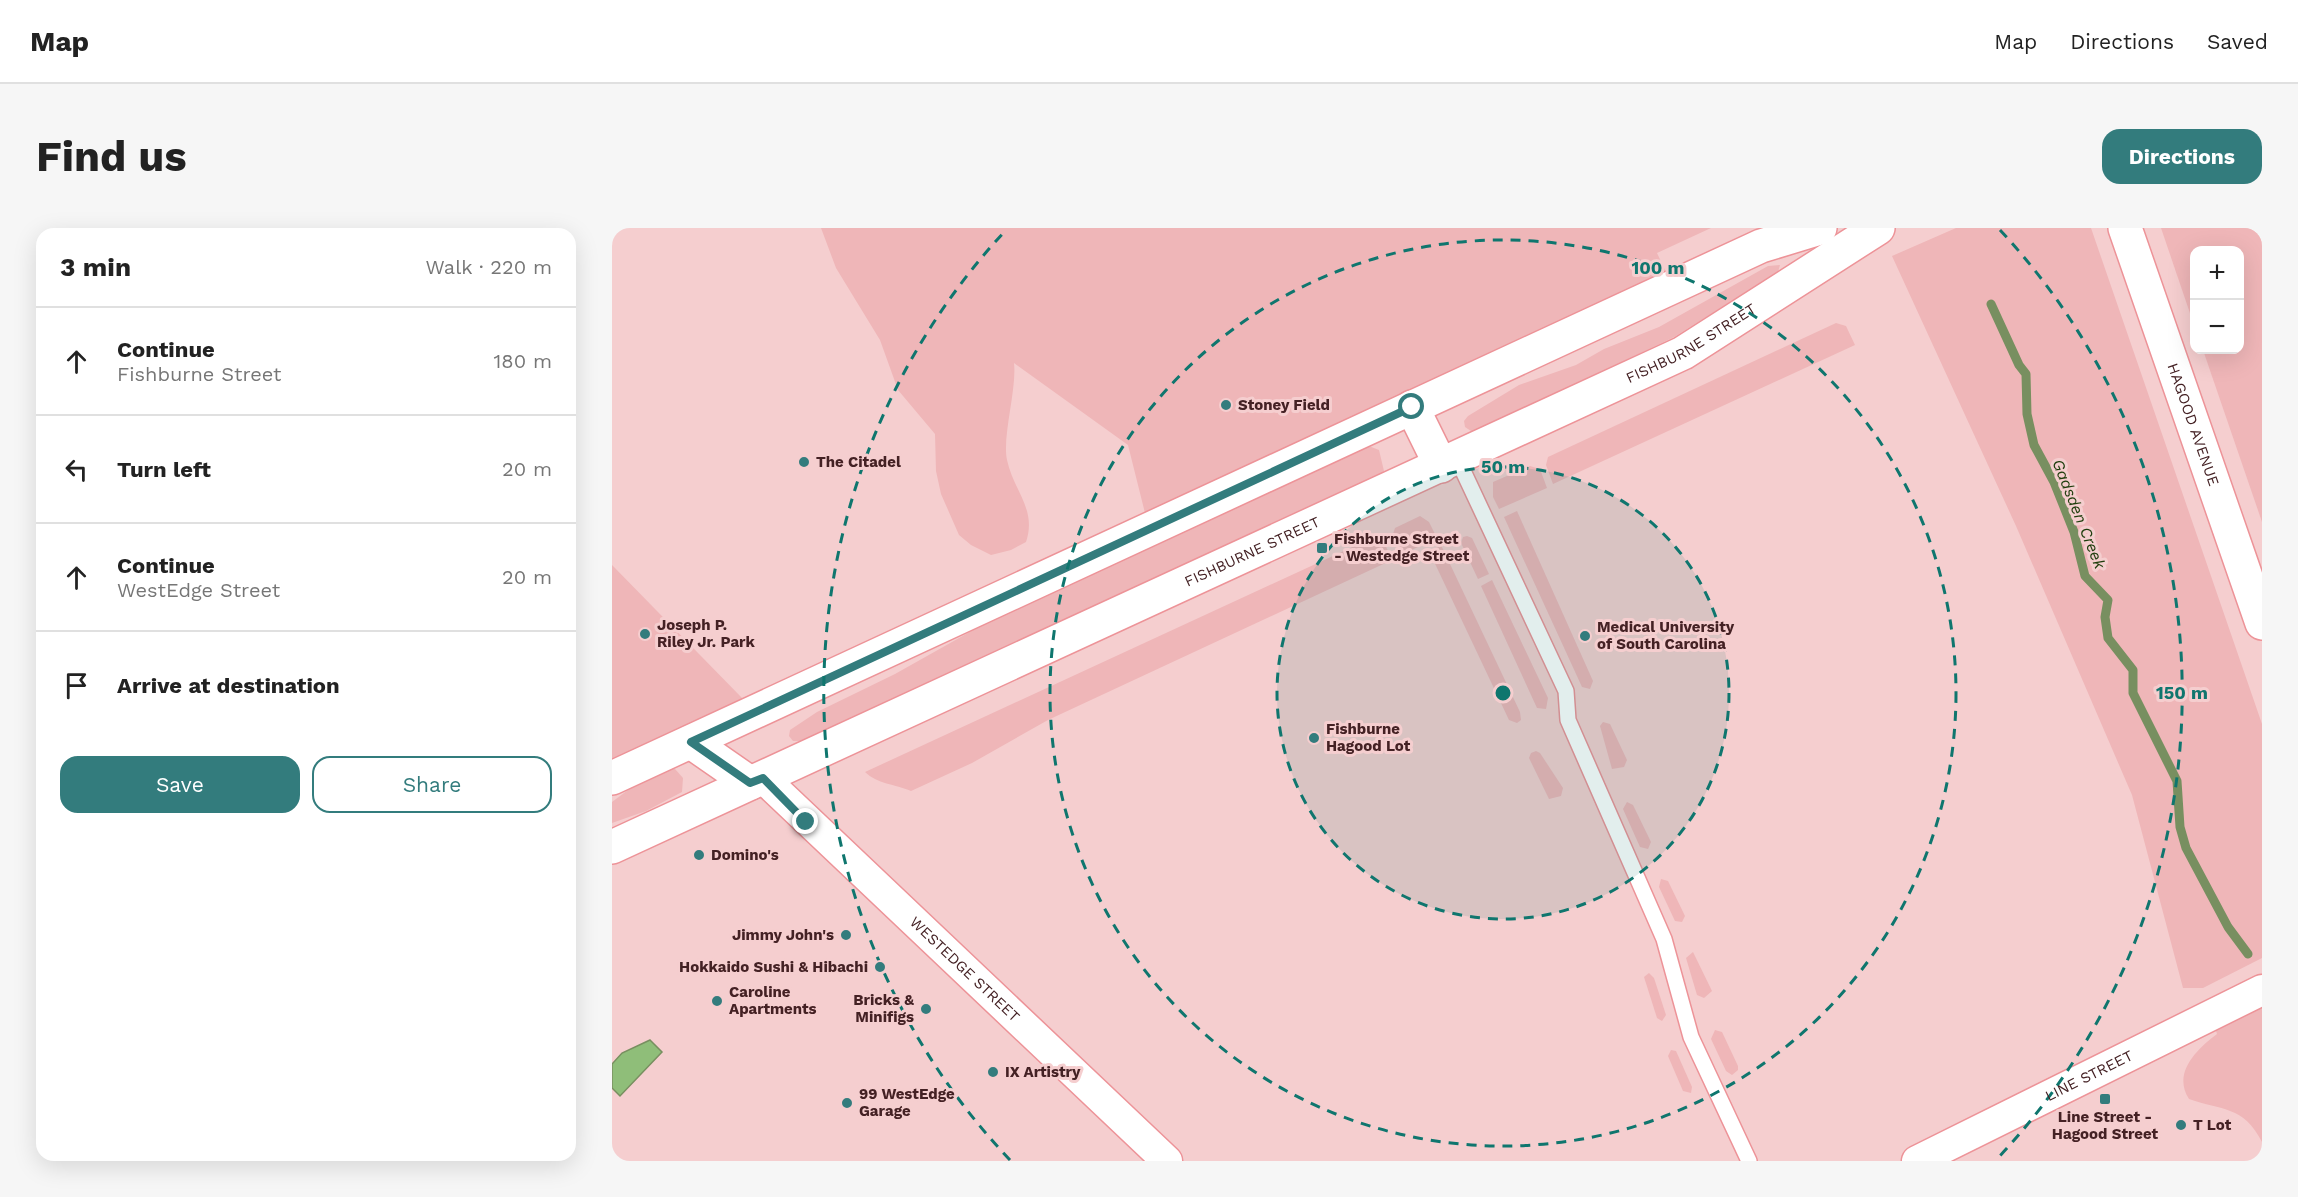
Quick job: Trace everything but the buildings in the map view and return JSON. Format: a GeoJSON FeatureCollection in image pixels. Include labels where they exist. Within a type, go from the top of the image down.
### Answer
{"type":"FeatureCollection","features":[{"type":"Feature","properties":{"kind":"main road"},"geometry":{"type":"LineString","coordinates":[[612,778],[1761,246],[1820,228]]}},
{"type":"Feature","properties":{"kind":"main road","name":"FISHBURNE STREET"},"geometry":{"type":"LineString","coordinates":[[612,847],[1683,352],[1878,228]]}},
{"type":"Feature","properties":{"kind":"main road","name":"HAGOOD AVENUE"},"geometry":{"type":"LineString","coordinates":[[2125,228],[2262,623]]}},
{"type":"Feature","properties":{"kind":"main road"},"geometry":{"type":"LineString","coordinates":[[1412,407],[1449,462]]}},
{"type":"Feature","properties":{"kind":"main road"},"geometry":{"type":"LineString","coordinates":[[691,742],[756,781]]}},
{"type":"Feature","properties":{"kind":"street","name":"WESTEDGE STREET"},"geometry":{"type":"LineString","coordinates":[[756,781],[1167,1161]]}},
{"type":"Feature","properties":{"kind":"street","name":"LINE STREET"},"geometry":{"type":"LineString","coordinates":[[1917,1161],[2262,990]]}},
{"type":"Feature","properties":{"kind":"lane"},"geometry":{"type":"LineString","coordinates":[[1449,462],[1566,691],[1568,720],[1664,939],[1691,1037],[1749,1161]]}},
{"type":"Feature","properties":{"kind":"shaded area","name":"Stoney Field"},"geometry":{"type":"Polygon","coordinates":[[[821,228],[1711,228],[1657,253],[1666,272],[1145,513],[1128,445],[1014,363],[1006,450],[1010,471],[1027,510],[1029,530],[1026,542],[1011,550],[991,555],[971,545],[959,535],[941,494],[936,471],[935,434],[898,390],[880,340],[836,268],[821,228]]]}},
{"type":"Feature","properties":{"kind":"shaded area"},"geometry":{"type":"Polygon","coordinates":[[[1956,228],[2091,228],[2262,724],[2262,958],[2203,988],[2183,988],[2132,795],[2016,526],[1892,256],[1956,228]]]}},
{"type":"Feature","properties":{"kind":"shaded area"},"geometry":{"type":"Polygon","coordinates":[[[2161,228],[2262,228],[2262,522],[2204,354],[2244,354],[2244,246],[2190,246],[2190,313],[2161,228]]]}},
{"type":"Feature","properties":{"kind":"shaded area"},"geometry":{"type":"Polygon","coordinates":[[[1780,265],[1778,272],[1674,337],[1474,433],[1465,427],[1464,421],[1468,416],[1519,385],[1576,365],[1604,349],[1659,327],[1768,266],[1780,265]]]}},
{"type":"Feature","properties":{"kind":"shaded area"},"geometry":{"type":"Polygon","coordinates":[[[1836,323],[1846,326],[1855,345],[1553,484],[1546,465],[1548,457],[1836,323]]]}},
{"type":"Feature","properties":{"kind":"shaded area"},"geometry":{"type":"Polygon","coordinates":[[[1361,443],[1379,450],[1384,471],[1381,475],[931,685],[803,741],[793,741],[789,736],[790,730],[817,712],[895,674],[984,624],[1361,443]]]}},
{"type":"Feature","properties":{"kind":"shaded area"},"geometry":{"type":"Polygon","coordinates":[[[1530,466],[1540,469],[1547,488],[1499,509],[1493,497],[1493,482],[1530,466]]]}},
{"type":"Feature","properties":{"kind":"shaded area"},"geometry":{"type":"Polygon","coordinates":[[[1517,511],[1593,681],[1590,689],[1582,687],[1504,517],[1517,511]]]}},
{"type":"Feature","properties":{"kind":"shaded area"},"geometry":{"type":"Polygon","coordinates":[[[1420,516],[1429,522],[1437,538],[1401,555],[1392,537],[1395,528],[1420,516]]]}},
{"type":"Feature","properties":{"kind":"shaded area"},"geometry":{"type":"Polygon","coordinates":[[[1374,537],[1384,542],[1392,560],[1048,720],[972,763],[911,791],[881,781],[865,772],[1374,537]]]}},
{"type":"Feature","properties":{"kind":"shaded area"},"geometry":{"type":"Polygon","coordinates":[[[1463,537],[1472,538],[1489,574],[1478,579],[1461,543],[1463,537]]]}},
{"type":"Feature","properties":{"kind":"shaded area"},"geometry":{"type":"Polygon","coordinates":[[[1441,545],[1520,712],[1521,720],[1517,723],[1509,720],[1429,551],[1441,545]]]}},
{"type":"Feature","properties":{"kind":"shaded area","name":"Joseph P. Riley Jr. Park"},"geometry":{"type":"Polygon","coordinates":[[[612,565],[743,699],[612,760],[612,565]]]}},
{"type":"Feature","properties":{"kind":"shaded area"},"geometry":{"type":"Polygon","coordinates":[[[1492,580],[1548,698],[1546,709],[1537,708],[1481,586],[1492,580]]]}},
{"type":"Feature","properties":{"kind":"shaded area"},"geometry":{"type":"Polygon","coordinates":[[[1603,722],[1610,724],[1627,760],[1624,767],[1612,769],[1600,726],[1603,722]]]}},
{"type":"Feature","properties":{"kind":"shaded area"},"geometry":{"type":"Polygon","coordinates":[[[1536,751],[1540,753],[1563,788],[1561,796],[1549,799],[1529,758],[1531,753],[1536,751]]]}},
{"type":"Feature","properties":{"kind":"shaded area"},"geometry":{"type":"Polygon","coordinates":[[[668,769],[675,769],[683,778],[682,792],[646,811],[612,823],[612,802],[640,781],[668,769]]]}},
{"type":"Feature","properties":{"kind":"shaded area"},"geometry":{"type":"Polygon","coordinates":[[[1627,802],[1633,805],[1651,842],[1648,849],[1640,847],[1623,809],[1627,802]]]}},
{"type":"Feature","properties":{"kind":"shaded area"},"geometry":{"type":"Polygon","coordinates":[[[1661,879],[1668,881],[1685,916],[1682,922],[1675,921],[1659,887],[1661,879]]]}},
{"type":"Feature","properties":{"kind":"shaded area"},"geometry":{"type":"Polygon","coordinates":[[[1693,952],[1712,991],[1704,998],[1697,995],[1686,958],[1693,952]]]}},
{"type":"Feature","properties":{"kind":"shaded area"},"geometry":{"type":"Polygon","coordinates":[[[1649,973],[1654,978],[1666,1015],[1662,1021],[1657,1018],[1644,977],[1649,973]]]}},
{"type":"Feature","properties":{"kind":"shaded area"},"geometry":{"type":"Polygon","coordinates":[[[2262,1006],[2262,1142],[2255,1130],[2239,1115],[2189,1099],[2183,1080],[2189,1062],[2217,1034],[2215,1028],[2262,1006]]]}},
{"type":"Feature","properties":{"kind":"shaded area"},"geometry":{"type":"Polygon","coordinates":[[[1715,1030],[1722,1032],[1738,1066],[1738,1070],[1732,1075],[1726,1071],[1711,1039],[1715,1030]]]}},
{"type":"Feature","properties":{"kind":"shaded area"},"geometry":{"type":"Polygon","coordinates":[[[650,1040],[662,1052],[620,1096],[612,1088],[612,1064],[622,1053],[650,1040]]]}},
{"type":"Feature","properties":{"kind":"shaded area"},"geometry":{"type":"Polygon","coordinates":[[[1671,1050],[1676,1051],[1692,1087],[1691,1093],[1683,1091],[1668,1056],[1671,1050]]]}},
{"type":"Feature","properties":{"kind":"waterway","name":"Gadsden Creek"},"geometry":{"type":"LineString","coordinates":[[1991,304],[2019,365],[2026,374],[2027,414],[2034,445],[2054,482],[2074,532],[2085,576],[2108,600],[2105,617],[2108,638],[2133,670],[2133,693],[2177,781],[2180,827],[2186,848],[2228,927],[2248,954]]}},
{"type":"Feature","properties":{"kind":"place","name":"Stoney Field"},"geometry":{"type":"Point","coordinates":[1226,405]}},
{"type":"Feature","properties":{"kind":"place","name":"The Citadel"},"geometry":{"type":"Point","coordinates":[804,462]}},
{"type":"Feature","properties":{"kind":"place","name":"Fishburne Street - Westedge Street"},"geometry":{"type":"Point","coordinates":[1322,548]}},
{"type":"Feature","properties":{"kind":"place","name":"Joseph P. Riley Jr. Park"},"geometry":{"type":"Point","coordinates":[645,634]}},
{"type":"Feature","properties":{"kind":"place","name":"Medical University of South Carolina"},"geometry":{"type":"Point","coordinates":[1585,636]}},
{"type":"Feature","properties":{"kind":"place","name":"Fishburne Hagood Lot"},"geometry":{"type":"Point","coordinates":[1314,738]}},
{"type":"Feature","properties":{"kind":"place","name":"Domino's"},"geometry":{"type":"Point","coordinates":[699,855]}},
{"type":"Feature","properties":{"kind":"place","name":"Jimmy John's"},"geometry":{"type":"Point","coordinates":[846,935]}},
{"type":"Feature","properties":{"kind":"place","name":"Hokkaido Sushi & Hibachi"},"geometry":{"type":"Point","coordinates":[880,967]}},
{"type":"Feature","properties":{"kind":"place","name":"Caroline Apartments"},"geometry":{"type":"Point","coordinates":[717,1001]}},
{"type":"Feature","properties":{"kind":"place","name":"Bricks & Minifigs"},"geometry":{"type":"Point","coordinates":[926,1009]}},
{"type":"Feature","properties":{"kind":"place","name":"IX Artistry"},"geometry":{"type":"Point","coordinates":[993,1072]}},
{"type":"Feature","properties":{"kind":"place","name":"Line Street - Hagood Street"},"geometry":{"type":"Point","coordinates":[2105,1099]}},
{"type":"Feature","properties":{"kind":"place","name":"99 WestEdge Garage"},"geometry":{"type":"Point","coordinates":[847,1103]}},
{"type":"Feature","properties":{"kind":"place","name":"T Lot"},"geometry":{"type":"Point","coordinates":[2181,1125]}},
{"type":"Feature","properties":{"kind":"route"},"geometry":{"type":"LineString","coordinates":[[806,822],[763,778],[750,783],[691,742],[1412,407]]}}]}
